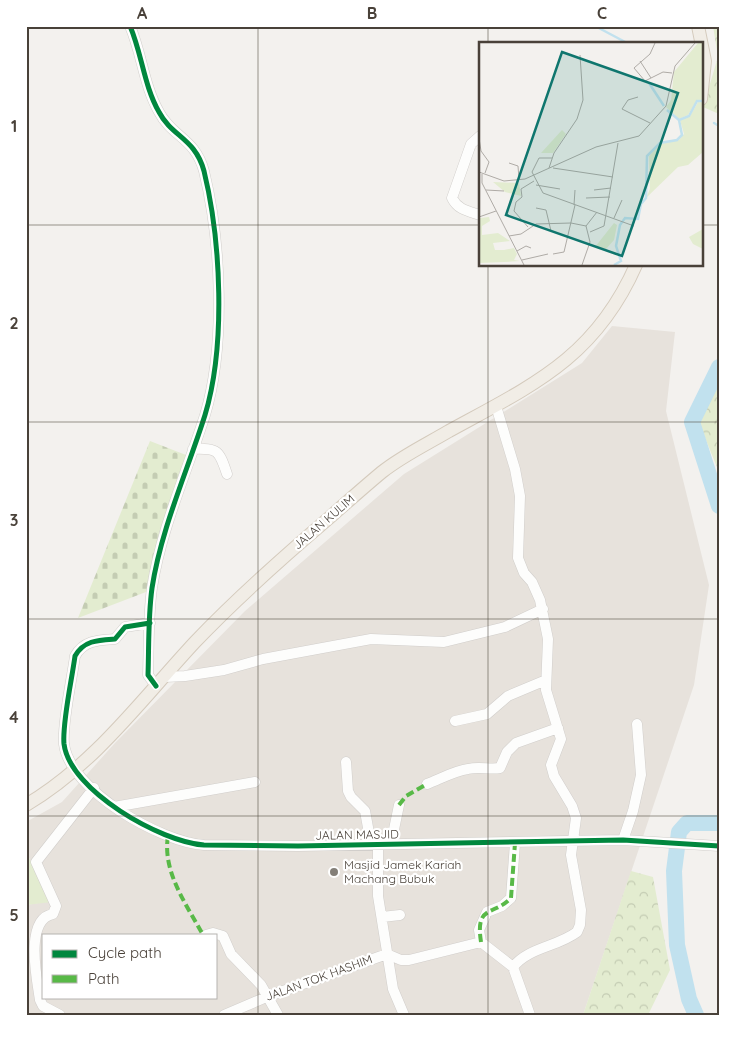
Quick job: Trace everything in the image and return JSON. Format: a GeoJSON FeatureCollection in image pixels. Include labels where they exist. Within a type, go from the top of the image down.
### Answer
{"type":"FeatureCollection","features":[{"type":"Feature","properties":{"kind":"main road"},"geometry":{"type":"LineString","coordinates":[[698,26],[701,42]]}},
{"type":"Feature","properties":{"kind":"main road"},"geometry":{"type":"LineString","coordinates":[[702,46],[705,61],[702,90]]}},
{"type":"Feature","properties":{"kind":"main road","name":"JALAN KULIM"},"geometry":{"type":"LineString","coordinates":[[26,805],[75,771],[224,612],[383,471],[428,443],[541,380],[584,345],[614,308],[635,266]]}},
{"type":"Feature","properties":{"kind":"street"},"geometry":{"type":"LineString","coordinates":[[130,26],[159,114],[196,149],[203,170],[215,231],[218,285],[216,353],[205,413],[166,531],[152,588],[148,675],[160,681],[371,639],[444,642],[505,627],[543,609]]}},
{"type":"Feature","properties":{"kind":"street"},"geometry":{"type":"LineString","coordinates":[[479,137],[471,144],[452,198],[455,205],[462,210],[479,215]]}},
{"type":"Feature","properties":{"kind":"street"},"geometry":{"type":"LineString","coordinates":[[496,406],[516,469],[520,496],[518,558],[524,573],[532,582],[543,609],[548,639],[546,680],[549,705],[561,739],[551,765],[554,776],[572,806],[576,818],[571,855],[581,910],[580,925],[577,932],[530,954],[513,967]]}},
{"type":"Feature","properties":{"kind":"street"},"geometry":{"type":"LineString","coordinates":[[192,449],[221,454],[226,474]]}},
{"type":"Feature","properties":{"kind":"street"},"geometry":{"type":"LineString","coordinates":[[75,771],[64,743],[75,656],[79,650],[97,640],[115,639],[125,627],[150,623]]}},
{"type":"Feature","properties":{"kind":"street"},"geometry":{"type":"LineString","coordinates":[[455,721],[486,714],[508,696],[546,680]]}},
{"type":"Feature","properties":{"kind":"street"},"geometry":{"type":"LineString","coordinates":[[623,840],[633,811],[641,775],[637,724]]}},
{"type":"Feature","properties":{"kind":"street"},"geometry":{"type":"LineString","coordinates":[[427,784],[467,769],[482,767],[491,770],[500,768],[508,752],[516,743],[558,728]]}},
{"type":"Feature","properties":{"kind":"street"},"geometry":{"type":"LineString","coordinates":[[346,762],[348,791],[351,797],[365,811],[375,845],[378,896],[387,954],[393,989],[404,1015]]}},
{"type":"Feature","properties":{"kind":"street","name":"JALAN MASJID"},"geometry":{"type":"LineString","coordinates":[[75,771],[114,807],[142,825],[190,844],[298,846],[623,840],[719,846]]}},
{"type":"Feature","properties":{"kind":"street"},"geometry":{"type":"LineString","coordinates":[[114,807],[255,782]]}},
{"type":"Feature","properties":{"kind":"street"},"geometry":{"type":"LineString","coordinates":[[60,1015],[43,1006],[33,952],[34,942],[42,919],[47,915],[53,914],[56,906],[36,862],[94,788]]}},
{"type":"Feature","properties":{"kind":"street"},"geometry":{"type":"LineString","coordinates":[[391,844],[399,805]]}},
{"type":"Feature","properties":{"kind":"street"},"geometry":{"type":"LineString","coordinates":[[515,842],[511,898],[502,906],[490,909],[483,917],[479,930],[481,942],[513,967],[530,1015]]}},
{"type":"Feature","properties":{"kind":"street"},"geometry":{"type":"LineString","coordinates":[[382,917],[400,915]]}},
{"type":"Feature","properties":{"kind":"street"},"geometry":{"type":"LineString","coordinates":[[218,934],[223,936],[231,954],[256,979],[269,996],[278,1015]]}},
{"type":"Feature","properties":{"kind":"street"},"geometry":{"type":"LineString","coordinates":[[387,954],[401,960],[409,960],[481,942]]}},
{"type":"Feature","properties":{"kind":"street","name":"JALAN TOK HASHIM"},"geometry":{"type":"LineString","coordinates":[[224,1015],[269,996],[387,954]]}},
{"type":"Feature","properties":{"kind":"shaded area"},"geometry":{"type":"Polygon","coordinates":[[[612,326],[675,332],[666,411],[709,585],[694,685],[583,1015],[26,1015],[26,905],[51,901],[26,852],[26,822],[62,802],[115,743],[245,611],[404,474],[582,363],[612,326]]]}},
{"type":"Feature","properties":{"kind":"green space"},"geometry":{"type":"Polygon","coordinates":[[[713,26],[719,26],[719,114],[703,107],[718,57],[713,26]]]}},
{"type":"Feature","properties":{"kind":"green space"},"geometry":{"type":"Polygon","coordinates":[[[719,383],[719,472],[699,423],[719,383]]]}},
{"type":"Feature","properties":{"kind":"green space"},"geometry":{"type":"Polygon","coordinates":[[[150,441],[186,455],[146,592],[78,618],[150,441]]]}},
{"type":"Feature","properties":{"kind":"green space"},"geometry":{"type":"Polygon","coordinates":[[[26,852],[52,902],[26,905],[26,852]]]}},
{"type":"Feature","properties":{"kind":"green space"},"geometry":{"type":"Polygon","coordinates":[[[631,871],[653,877],[670,970],[648,1015],[583,1015],[631,871]]]}},
{"type":"Feature","properties":{"kind":"waterway"},"geometry":{"type":"LineString","coordinates":[[595,26],[625,42]]}},
{"type":"Feature","properties":{"kind":"waterway"},"geometry":{"type":"LineString","coordinates":[[714,123],[719,126]]}},
{"type":"Feature","properties":{"kind":"waterway"},"geometry":{"type":"LineString","coordinates":[[719,367],[692,422],[719,506]]}},
{"type":"Feature","properties":{"kind":"waterway"},"geometry":{"type":"LineString","coordinates":[[696,1015],[689,999],[677,945],[674,871],[679,832],[687,823],[719,823]]}},
{"type":"Feature","properties":{"kind":"marked path"},"geometry":{"type":"LineString","coordinates":[[399,805],[406,796],[427,784]]}},
{"type":"Feature","properties":{"kind":"marked path"},"geometry":{"type":"LineString","coordinates":[[168,836],[167,849],[172,875],[183,900],[202,934]]}},
{"type":"Feature","properties":{"kind":"marked path"},"geometry":{"type":"LineString","coordinates":[[481,942],[480,930],[483,916],[487,912],[505,904],[511,898],[515,843]]}},
{"type":"Feature","properties":{"kind":"cycle path"},"geometry":{"type":"LineString","coordinates":[[130,26],[146,81],[159,112],[170,127],[195,151],[204,171],[214,229],[219,293],[216,357],[212,387],[205,415],[168,522],[152,588],[148,675],[156,686]]}},
{"type":"Feature","properties":{"kind":"cycle path"},"geometry":{"type":"LineString","coordinates":[[150,623],[125,627],[115,639],[87,644],[75,656],[64,725],[64,744],[70,762],[82,779],[100,796],[120,811],[165,835],[186,842],[204,845],[298,846],[623,840],[719,846]]}},
{"type":"Feature","properties":{"kind":"place","name":"Masjid Jamek Kariah Machang Bubuk"},"geometry":{"type":"Point","coordinates":[334,872]}}]}
